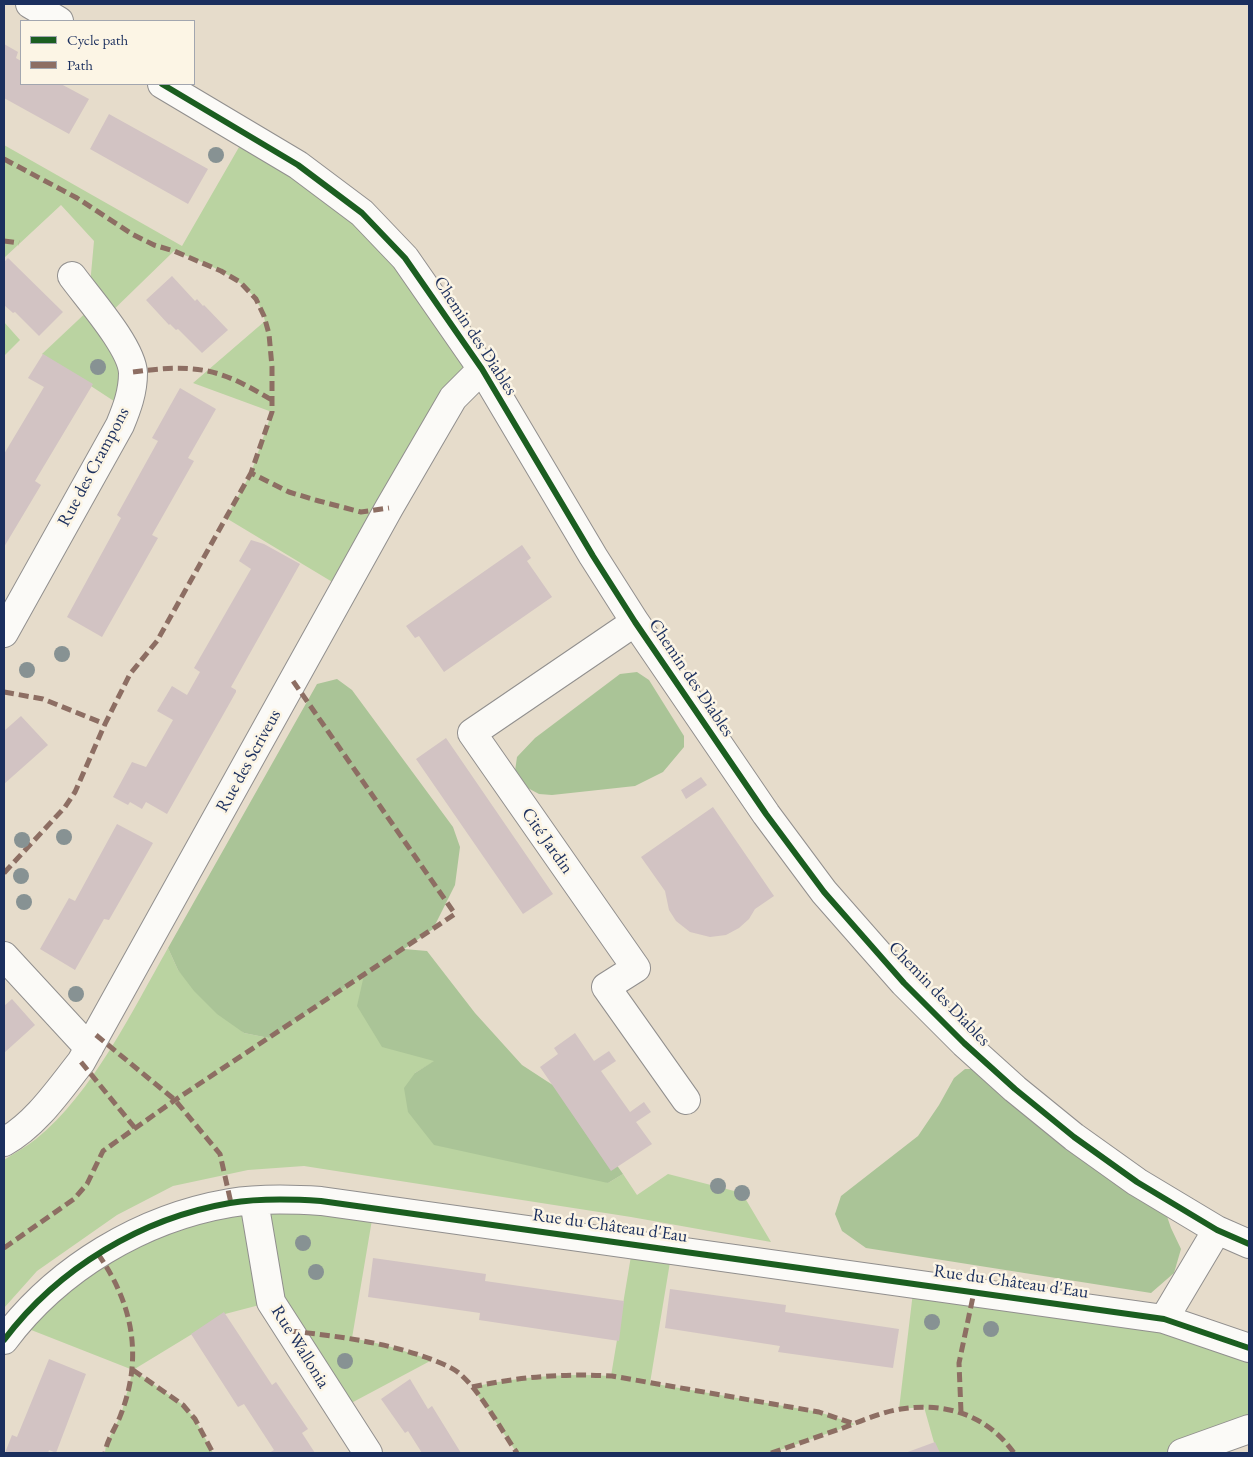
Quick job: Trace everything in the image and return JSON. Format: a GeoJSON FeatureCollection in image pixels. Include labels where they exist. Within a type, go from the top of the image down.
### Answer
{"type":"FeatureCollection","features":[{"type":"Feature","properties":{"kind":"street"},"geometry":{"type":"LineString","coordinates":[[30,4],[57,20]]}},
{"type":"Feature","properties":{"kind":"street","name":"Chemin des Diables"},"geometry":{"type":"LineString","coordinates":[[164,85],[298,165],[362,213],[405,258],[482,369],[634,622],[766,814],[824,892],[904,983],[971,1050],[1074,1137],[1137,1182],[1217,1230],[1249,1244]]}},
{"type":"Feature","properties":{"kind":"street","name":"Rue des Crampons"},"geometry":{"type":"LineString","coordinates":[[4,633],[120,425],[130,398],[133,372],[125,348],[72,276]]}},
{"type":"Feature","properties":{"kind":"street","name":"Rue des Scriveus"},"geometry":{"type":"LineString","coordinates":[[4,1142],[15,1135],[48,1105],[81,1062],[389,508],[453,398],[482,369]]}},
{"type":"Feature","properties":{"kind":"street","name":"Cité Jardin"},"geometry":{"type":"LineString","coordinates":[[634,622],[472,733],[636,968],[606,987],[686,1100]]}},
{"type":"Feature","properties":{"kind":"street"},"geometry":{"type":"LineString","coordinates":[[4,956],[89,1048]]}},
{"type":"Feature","properties":{"kind":"street","name":"Rue du Château d'Eau"},"geometry":{"type":"LineString","coordinates":[[4,1340],[27,1313],[66,1277],[115,1242],[190,1212],[231,1203],[284,1199],[330,1202],[1164,1319],[1249,1348]]}},
{"type":"Feature","properties":{"kind":"street","name":"Rue Wallonia"},"geometry":{"type":"LineString","coordinates":[[254,1201],[271,1302],[368,1453]]}},
{"type":"Feature","properties":{"kind":"street"},"geometry":{"type":"LineString","coordinates":[[1164,1319],[1217,1230]]}},
{"type":"Feature","properties":{"kind":"street"},"geometry":{"type":"LineString","coordinates":[[1182,1453],[1249,1429]]}},
{"type":"Feature","properties":{"kind":"green space"},"geometry":{"type":"Polygon","coordinates":[[[246,135],[362,213],[482,369],[344,589],[226,518],[251,473],[272,412],[193,383],[265,321],[260,307],[252,294],[241,284],[215,268],[174,251],[104,319],[125,348],[126,409],[42,354],[93,306],[90,285],[94,241],[61,205],[4,258],[4,145],[182,246],[246,135]]]}},
{"type":"Feature","properties":{"kind":"green space"},"geometry":{"type":"Polygon","coordinates":[[[4,322],[20,340],[4,356],[4,322]]]}},
{"type":"Feature","properties":{"kind":"green space"},"geometry":{"type":"Polygon","coordinates":[[[637,672],[649,680],[684,736],[684,747],[663,772],[635,786],[552,795],[539,794],[524,786],[515,771],[517,757],[535,738],[620,674],[637,672]]]}},
{"type":"Feature","properties":{"kind":"green space"},"geometry":{"type":"Polygon","coordinates":[[[337,679],[352,690],[453,827],[460,847],[455,885],[433,929],[404,949],[427,951],[475,1013],[522,1065],[568,1095],[623,1174],[608,1183],[434,1145],[408,1112],[404,1088],[415,1073],[434,1061],[382,1047],[357,1006],[364,975],[269,1038],[244,1033],[217,1014],[194,991],[178,970],[168,948],[317,684],[337,679]]]}},
{"type":"Feature","properties":{"kind":"green space"},"geometry":{"type":"Polygon","coordinates":[[[168,948],[178,970],[244,1033],[269,1038],[364,975],[435,1061],[415,1073],[608,1183],[623,1174],[637,1195],[668,1174],[742,1193],[771,1242],[631,1217],[304,1166],[248,1170],[173,1186],[117,1215],[37,1271],[4,1308],[4,1160],[36,1139],[76,1099],[110,1050],[168,948]]]}},
{"type":"Feature","properties":{"kind":"green space"},"geometry":{"type":"Polygon","coordinates":[[[965,1069],[992,1069],[1160,1196],[1171,1228],[1181,1249],[1174,1273],[1151,1293],[866,1248],[842,1231],[835,1214],[841,1196],[918,1136],[954,1078],[965,1069]]]}},
{"type":"Feature","properties":{"kind":"green space"},"geometry":{"type":"Polygon","coordinates":[[[374,1208],[352,1338],[385,1345],[432,1360],[340,1409],[271,1302],[225,1314],[133,1370],[16,1324],[27,1313],[190,1212],[374,1208]]]}},
{"type":"Feature","properties":{"kind":"green space"},"geometry":{"type":"Polygon","coordinates":[[[633,1244],[672,1250],[650,1383],[819,1412],[855,1424],[777,1451],[778,1453],[517,1453],[472,1387],[542,1377],[576,1375],[611,1376],[633,1244]]]}},
{"type":"Feature","properties":{"kind":"green space"},"geometry":{"type":"Polygon","coordinates":[[[914,1284],[1249,1348],[1249,1429],[1182,1453],[937,1453],[924,1407],[899,1409],[914,1284]]]}},
{"type":"Feature","properties":{"kind":"green space"},"geometry":{"type":"Polygon","coordinates":[[[133,1370],[183,1405],[195,1419],[213,1453],[105,1453],[106,1444],[121,1415],[133,1370]]]}},
{"type":"Feature","properties":{"kind":"building"},"geometry":{"type":"Polygon","coordinates":[[[4,44],[18,52],[16,58],[20,60],[20,85],[63,85],[89,99],[69,134],[4,98],[4,44]]]}},
{"type":"Feature","properties":{"kind":"building"},"geometry":{"type":"Polygon","coordinates":[[[109,114],[208,169],[188,204],[90,149],[109,114]]]}},
{"type":"Feature","properties":{"kind":"building"},"geometry":{"type":"Polygon","coordinates":[[[8,258],[63,312],[39,336],[15,312],[13,313],[4,305],[4,262],[8,258]]]}},
{"type":"Feature","properties":{"kind":"building"},"geometry":{"type":"Polygon","coordinates":[[[172,276],[195,301],[197,299],[204,305],[228,330],[202,353],[178,329],[176,330],[169,325],[146,300],[172,276]]]}},
{"type":"Feature","properties":{"kind":"building"},"geometry":{"type":"Polygon","coordinates":[[[43,354],[93,384],[35,481],[41,485],[4,547],[4,454],[44,387],[28,378],[43,354]]]}},
{"type":"Feature","properties":{"kind":"building"},"geometry":{"type":"Polygon","coordinates":[[[180,388],[216,409],[188,458],[194,461],[152,535],[158,538],[102,637],[67,617],[121,518],[117,515],[158,441],[152,438],[180,388]]]}},
{"type":"Feature","properties":{"kind":"building"},"geometry":{"type":"Polygon","coordinates":[[[251,540],[264,544],[300,564],[231,687],[236,692],[167,814],[146,802],[142,809],[130,802],[128,805],[113,797],[132,762],[146,767],[173,720],[157,711],[172,686],[187,695],[200,672],[194,668],[251,569],[239,561],[251,540]]]}},
{"type":"Feature","properties":{"kind":"building"},"geometry":{"type":"Polygon","coordinates":[[[522,545],[531,558],[527,561],[552,597],[444,672],[419,636],[415,638],[406,626],[522,545]]]}},
{"type":"Feature","properties":{"kind":"building"},"geometry":{"type":"Polygon","coordinates":[[[21,716],[48,745],[4,784],[4,731],[21,716]]]}},
{"type":"Feature","properties":{"kind":"building"},"geometry":{"type":"Polygon","coordinates":[[[446,738],[553,894],[523,914],[416,759],[446,738]]]}},
{"type":"Feature","properties":{"kind":"building"},"geometry":{"type":"Polygon","coordinates":[[[701,777],[707,785],[686,799],[681,790],[701,777]]]}},
{"type":"Feature","properties":{"kind":"building"},"geometry":{"type":"Polygon","coordinates":[[[713,807],[774,896],[755,909],[749,919],[739,928],[726,935],[710,937],[690,932],[676,921],[669,910],[665,891],[641,857],[713,807]]]}},
{"type":"Feature","properties":{"kind":"building"},"geometry":{"type":"Polygon","coordinates":[[[117,824],[153,843],[109,920],[104,919],[75,970],[40,949],[69,898],[75,901],[117,824]]]}},
{"type":"Feature","properties":{"kind":"building"},"geometry":{"type":"Polygon","coordinates":[[[12,999],[35,1025],[4,1053],[4,1006],[12,999]]]}},
{"type":"Feature","properties":{"kind":"building"},"geometry":{"type":"Polygon","coordinates":[[[575,1033],[594,1061],[609,1051],[616,1061],[601,1071],[630,1112],[644,1102],[651,1112],[636,1122],[652,1144],[611,1171],[540,1067],[558,1054],[554,1048],[575,1033]]]}},
{"type":"Feature","properties":{"kind":"building"},"geometry":{"type":"Polygon","coordinates":[[[373,1258],[486,1274],[485,1281],[624,1301],[619,1341],[479,1320],[480,1313],[368,1297],[373,1258]]]}},
{"type":"Feature","properties":{"kind":"building"},"geometry":{"type":"Polygon","coordinates":[[[670,1289],[786,1305],[785,1312],[899,1329],[893,1368],[778,1352],[780,1346],[665,1328],[670,1289]]]}},
{"type":"Feature","properties":{"kind":"building"},"geometry":{"type":"Polygon","coordinates":[[[224,1312],[272,1385],[276,1382],[308,1429],[302,1433],[315,1453],[269,1453],[274,1450],[244,1404],[238,1407],[191,1334],[224,1312]]]}},
{"type":"Feature","properties":{"kind":"building"},"geometry":{"type":"Polygon","coordinates":[[[49,1359],[86,1374],[56,1453],[49,1450],[48,1453],[5,1453],[12,1435],[17,1437],[49,1359]]]}},
{"type":"Feature","properties":{"kind":"building"},"geometry":{"type":"Polygon","coordinates":[[[410,1379],[428,1409],[432,1406],[461,1453],[422,1453],[408,1431],[405,1433],[381,1399],[410,1379]]]}},
{"type":"Feature","properties":{"kind":"building"},"geometry":{"type":"Polygon","coordinates":[[[935,1442],[940,1453],[905,1453],[935,1442]]]}},
{"type":"Feature","properties":{"kind":"marked path"},"geometry":{"type":"LineString","coordinates":[[4,159],[77,198],[132,234],[154,245],[174,251],[221,271],[240,282],[256,299],[264,316],[269,334],[272,367],[272,412],[251,473],[289,492],[361,512],[389,508]]}},
{"type":"Feature","properties":{"kind":"marked path"},"geometry":{"type":"LineString","coordinates":[[4,241],[19,243]]}},
{"type":"Feature","properties":{"kind":"marked path"},"geometry":{"type":"LineString","coordinates":[[133,372],[178,368],[211,372],[235,380],[272,400]]}},
{"type":"Feature","properties":{"kind":"marked path"},"geometry":{"type":"LineString","coordinates":[[4,692],[43,699],[105,724],[130,674],[157,641],[251,473]]}},
{"type":"Feature","properties":{"kind":"marked path"},"geometry":{"type":"LineString","coordinates":[[4,1248],[74,1199],[87,1184],[103,1151],[175,1100],[455,914],[293,681]]}},
{"type":"Feature","properties":{"kind":"marked path"},"geometry":{"type":"LineString","coordinates":[[4,873],[65,807],[75,792],[105,724]]}},
{"type":"Feature","properties":{"kind":"marked path"},"geometry":{"type":"LineString","coordinates":[[96,1035],[175,1100],[220,1154],[231,1203]]}},
{"type":"Feature","properties":{"kind":"marked path"},"geometry":{"type":"LineString","coordinates":[[81,1062],[135,1128]]}},
{"type":"Feature","properties":{"kind":"marked path"},"geometry":{"type":"LineString","coordinates":[[98,1254],[119,1292],[131,1331],[133,1352],[128,1393],[105,1453]]}},
{"type":"Feature","properties":{"kind":"marked path"},"geometry":{"type":"LineString","coordinates":[[961,1412],[959,1363],[974,1292]]}},
{"type":"Feature","properties":{"kind":"marked path"},"geometry":{"type":"LineString","coordinates":[[290,1331],[377,1344],[411,1352],[452,1368],[475,1390],[517,1453]]}},
{"type":"Feature","properties":{"kind":"marked path"},"geometry":{"type":"LineString","coordinates":[[133,1370],[183,1405],[195,1419],[213,1453]]}},
{"type":"Feature","properties":{"kind":"marked path"},"geometry":{"type":"LineString","coordinates":[[472,1387],[542,1377],[576,1375],[612,1376],[819,1412],[855,1424]]}},
{"type":"Feature","properties":{"kind":"marked path"},"geometry":{"type":"LineString","coordinates":[[771,1453],[879,1414],[918,1407],[949,1410],[964,1414],[991,1429],[1014,1453]]}},
{"type":"Feature","properties":{"kind":"cycle path"},"geometry":{"type":"LineString","coordinates":[[164,85],[298,165],[362,213],[405,258],[482,369],[593,556],[635,622],[766,814],[824,892],[904,983],[964,1043],[1015,1089],[1074,1137],[1137,1182],[1217,1230],[1249,1244]]}},
{"type":"Feature","properties":{"kind":"cycle path"},"geometry":{"type":"LineString","coordinates":[[4,1340],[50,1290],[104,1250],[134,1234],[197,1210],[241,1201],[287,1199],[321,1201],[1164,1319],[1249,1348]]}}]}
